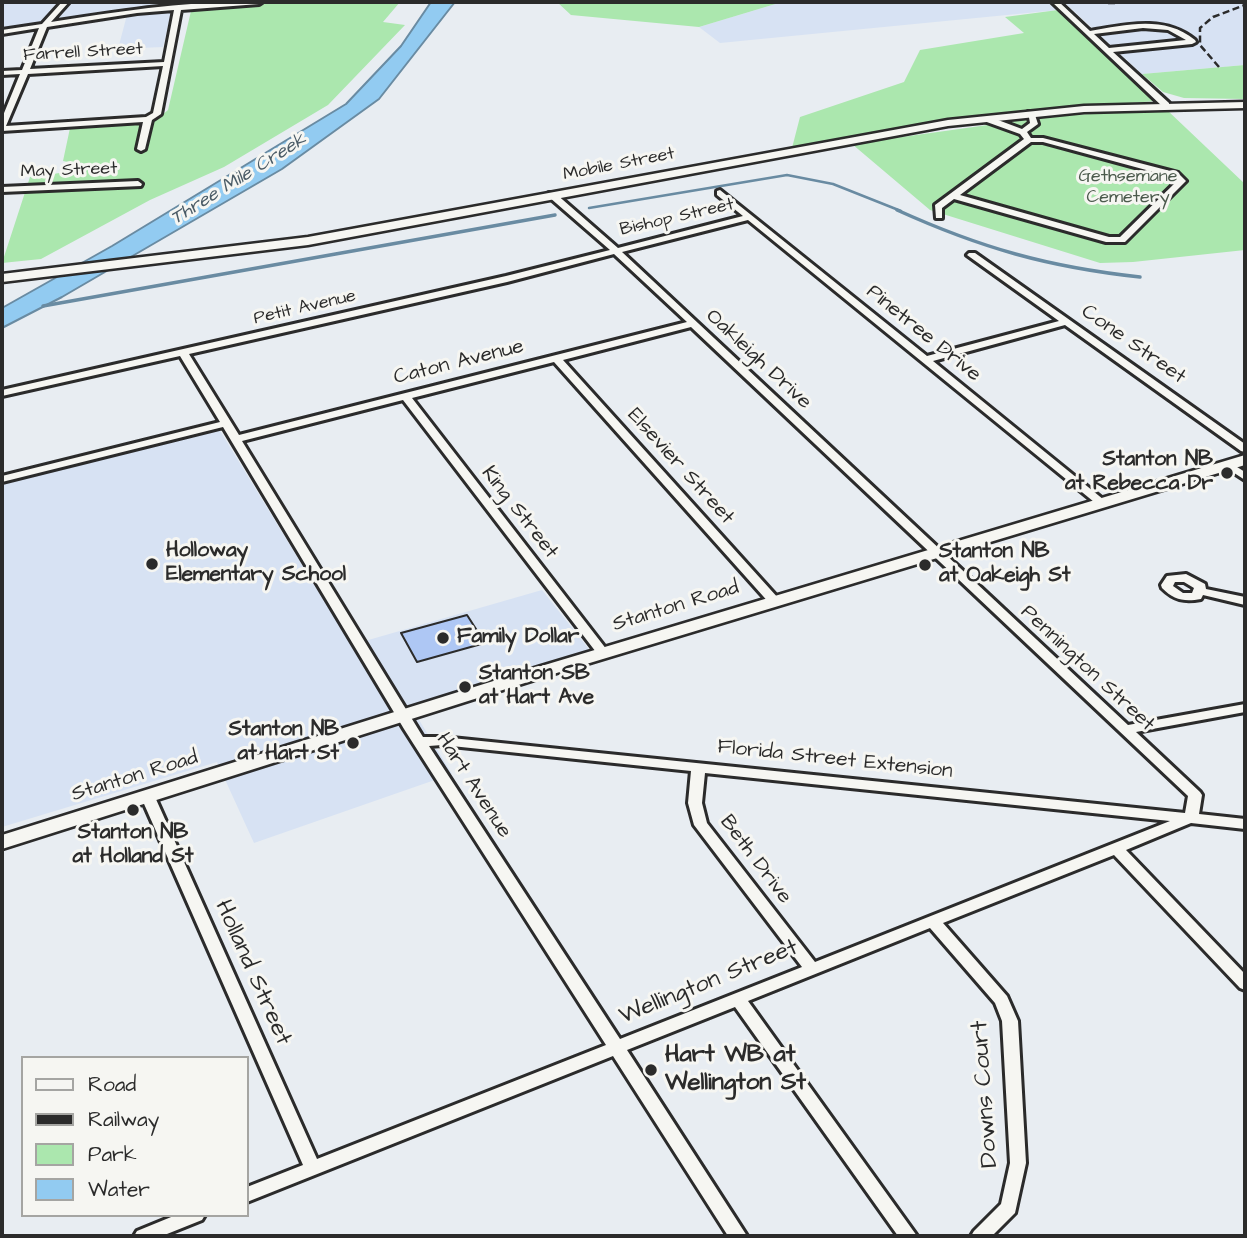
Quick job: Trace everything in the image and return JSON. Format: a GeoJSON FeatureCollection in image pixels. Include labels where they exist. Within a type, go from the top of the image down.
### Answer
{"type":"FeatureCollection","features":[{"type":"Feature","properties":{"kind":"street"},"geometry":{"type":"LineString","coordinates":[[66,2],[44,26],[2,128],[148,119],[157,114],[178,8]]}},
{"type":"Feature","properties":{"kind":"street"},"geometry":{"type":"LineString","coordinates":[[2,32],[178,8],[259,2]]}},
{"type":"Feature","properties":{"kind":"street"},"geometry":{"type":"LineString","coordinates":[[1055,2],[1166,105]]}},
{"type":"Feature","properties":{"kind":"street"},"geometry":{"type":"LineString","coordinates":[[1089,33],[1166,26],[1192,41],[1108,50]]}},
{"type":"Feature","properties":{"kind":"street","name":"Farrell Street"},"geometry":{"type":"LineString","coordinates":[[2,73],[167,64]]}},
{"type":"Feature","properties":{"kind":"street","name":"Mobile Street"},"geometry":{"type":"LineString","coordinates":[[2,278],[308,241],[810,147],[987,119],[1166,105],[1245,105]]}},
{"type":"Feature","properties":{"kind":"street"},"geometry":{"type":"LineString","coordinates":[[939,216],[938,206],[1026,136],[1034,124],[1031,114]]}},
{"type":"Feature","properties":{"kind":"street"},"geometry":{"type":"LineString","coordinates":[[141,149],[148,119]]}},
{"type":"Feature","properties":{"kind":"street"},"geometry":{"type":"LineString","coordinates":[[953,196],[1108,240],[1122,240],[1182,181],[1175,175],[1026,136],[987,119]]}},
{"type":"Feature","properties":{"kind":"street","name":"May Street"},"geometry":{"type":"LineString","coordinates":[[2,190],[138,184]]}},
{"type":"Feature","properties":{"kind":"street","name":"Pinetree Drive"},"geometry":{"type":"LineString","coordinates":[[720,193],[1103,504]]}},
{"type":"Feature","properties":{"kind":"street","name":"Oakleigh Drive"},"geometry":{"type":"LineString","coordinates":[[552,195],[614,249],[937,554]]}},
{"type":"Feature","properties":{"kind":"street","name":"Bishop Street"},"geometry":{"type":"LineString","coordinates":[[614,249],[748,217]]}},
{"type":"Feature","properties":{"kind":"street","name":"Petit Avenue"},"geometry":{"type":"LineString","coordinates":[[2,393],[507,279],[614,249]]}},
{"type":"Feature","properties":{"kind":"street","name":"Cone Street"},"geometry":{"type":"LineString","coordinates":[[972,255],[1245,449]]}},
{"type":"Feature","properties":{"kind":"street"},"geometry":{"type":"LineString","coordinates":[[925,360],[1066,322]]}},
{"type":"Feature","properties":{"kind":"street","name":"Caton Avenue"},"geometry":{"type":"LineString","coordinates":[[236,439],[692,324]]}},
{"type":"Feature","properties":{"kind":"street","name":"Hart Avenue"},"geometry":{"type":"LineString","coordinates":[[183,352],[420,742],[738,1236]]}},
{"type":"Feature","properties":{"kind":"street","name":"Elsevier Street"},"geometry":{"type":"LineString","coordinates":[[556,358],[775,601]]}},
{"type":"Feature","properties":{"kind":"street","name":"King Street"},"geometry":{"type":"LineString","coordinates":[[405,396],[603,653]]}},
{"type":"Feature","properties":{"kind":"street"},"geometry":{"type":"LineString","coordinates":[[2,479],[227,423]]}},
{"type":"Feature","properties":{"kind":"street"},"geometry":{"type":"LineString","coordinates":[[1237,462],[1245,477]]}},
{"type":"Feature","properties":{"kind":"street","name":"Stanton Road"},"geometry":{"type":"LineString","coordinates":[[2,842],[603,653],[1237,462]]}},
{"type":"Feature","properties":{"kind":"street","name":"Pennington Street"},"geometry":{"type":"LineString","coordinates":[[937,554],[1195,795],[1191,818]]}},
{"type":"Feature","properties":{"kind":"street"},"geometry":{"type":"LineString","coordinates":[[1201,590],[1245,601]]}},
{"type":"Feature","properties":{"kind":"street"},"geometry":{"type":"LineString","coordinates":[[1124,730],[1245,708]]}},
{"type":"Feature","properties":{"kind":"street","name":"Florida Street Extension"},"geometry":{"type":"LineString","coordinates":[[420,742],[442,741],[1245,824]]}},
{"type":"Feature","properties":{"kind":"street","name":"Beth Drive"},"geometry":{"type":"LineString","coordinates":[[699,767],[695,812],[701,825],[811,968]]}},
{"type":"Feature","properties":{"kind":"street","name":"Holland Street"},"geometry":{"type":"LineString","coordinates":[[148,797],[313,1169]]}},
{"type":"Feature","properties":{"kind":"street","name":"Wellington Street"},"geometry":{"type":"LineString","coordinates":[[248,1195],[1191,818]]}},
{"type":"Feature","properties":{"kind":"street"},"geometry":{"type":"LineString","coordinates":[[1116,848],[1245,984]]}},
{"type":"Feature","properties":{"kind":"street","name":"Downs Court"},"geometry":{"type":"LineString","coordinates":[[932,920],[1002,1000],[1010,1021],[1018,1163],[1009,1208],[980,1236]]}},
{"type":"Feature","properties":{"kind":"street"},"geometry":{"type":"LineString","coordinates":[[737,998],[908,1236]]}},
{"type":"Feature","properties":{"kind":"street"},"geometry":{"type":"LineString","coordinates":[[143,1236],[191,1217]]}},
{"type":"Feature","properties":{"kind":"shaded area"},"geometry":{"type":"Polygon","coordinates":[[[2,2],[226,2],[173,5],[163,47],[118,49],[128,11],[2,30],[2,2]]]}},
{"type":"Feature","properties":{"kind":"shaded area"},"geometry":{"type":"Polygon","coordinates":[[[782,2],[1050,2],[1058,10],[720,43],[699,27],[782,2]]]}},
{"type":"Feature","properties":{"kind":"shaded area"},"geometry":{"type":"Polygon","coordinates":[[[1064,2],[1245,2],[1245,65],[1142,74],[1064,2]]]}},
{"type":"Feature","properties":{"kind":"shaded area","name":"Holloway Elementary School"},"geometry":{"type":"Polygon","coordinates":[[[219,429],[351,645],[542,590],[592,653],[413,710],[452,774],[254,843],[217,762],[2,827],[2,483],[219,429]]]}},
{"type":"Feature","properties":{"kind":"green space"},"geometry":{"type":"Polygon","coordinates":[[[265,2],[400,2],[383,22],[405,25],[328,105],[224,167],[150,200],[41,259],[2,263],[30,177],[97,168],[63,161],[70,128],[156,120],[168,110],[191,11],[206,7],[265,2]]]}},
{"type":"Feature","properties":{"kind":"green space"},"geometry":{"type":"Polygon","coordinates":[[[557,2],[782,2],[699,27],[571,15],[557,2]]]}},
{"type":"Feature","properties":{"kind":"green space"},"geometry":{"type":"Polygon","coordinates":[[[1058,10],[1156,101],[946,121],[792,148],[800,117],[904,82],[920,50],[1024,33],[1005,17],[1058,10]]]}},
{"type":"Feature","properties":{"kind":"green space"},"geometry":{"type":"Polygon","coordinates":[[[1245,65],[1245,99],[1184,98],[1163,92],[1142,74],[1245,65]]]}},
{"type":"Feature","properties":{"kind":"green space","name":"Gethsemane Cemetery"},"geometry":{"type":"Polygon","coordinates":[[[1167,110],[1245,184],[1245,250],[1100,263],[930,210],[852,144],[1052,116],[1167,110]]]}},
{"type":"Feature","properties":{"kind":"water","name":"Three Mile Creek"},"geometry":{"type":"Polygon","coordinates":[[[431,2],[455,2],[379,99],[282,169],[62,297],[2,328],[2,308],[112,246],[346,104],[401,46],[431,2]]]}},
{"type":"Feature","properties":{"kind":"building","name":"Family Dollar"},"geometry":{"type":"Polygon","coordinates":[[[467,615],[485,643],[417,662],[401,633],[467,615]]]}},
{"type":"Feature","properties":{"kind":"waterway"},"geometry":{"type":"LineString","coordinates":[[589,208],[787,175],[833,184],[901,211]]}},
{"type":"Feature","properties":{"kind":"waterway"},"geometry":{"type":"LineString","coordinates":[[897,210],[957,235],[1016,254],[1075,268],[1140,277]]}},
{"type":"Feature","properties":{"kind":"waterway"},"geometry":{"type":"LineString","coordinates":[[43,306],[555,215]]}},
{"type":"Feature","properties":{"kind":"railway"},"geometry":{"type":"LineString","coordinates":[[1108,3],[1189,2]]}},
{"type":"Feature","properties":{"kind":"railway"},"geometry":{"type":"LineString","coordinates":[[1219,67],[1200,45],[1200,28],[1213,17],[1245,5]]}},
{"type":"Feature","properties":{"kind":"place","name":"Stanton NB at Rebecca Dr"},"geometry":{"type":"Point","coordinates":[1227,473]}},
{"type":"Feature","properties":{"kind":"place","name":"Holloway Elementary School"},"geometry":{"type":"Point","coordinates":[152,564]}},
{"type":"Feature","properties":{"kind":"place","name":"Stanton NB at Oakeigh St"},"geometry":{"type":"Point","coordinates":[925,565]}},
{"type":"Feature","properties":{"kind":"place","name":"Family Dollar"},"geometry":{"type":"Point","coordinates":[443,638]}},
{"type":"Feature","properties":{"kind":"place","name":"Stanton SB at Hart Ave"},"geometry":{"type":"Point","coordinates":[465,687]}},
{"type":"Feature","properties":{"kind":"place","name":"Stanton NB at Hart St"},"geometry":{"type":"Point","coordinates":[353,743]}},
{"type":"Feature","properties":{"kind":"place","name":"Stanton NB at Holland St"},"geometry":{"type":"Point","coordinates":[133,810]}},
{"type":"Feature","properties":{"kind":"place","name":"Hart WB at Wellington St"},"geometry":{"type":"Point","coordinates":[651,1070]}}]}
